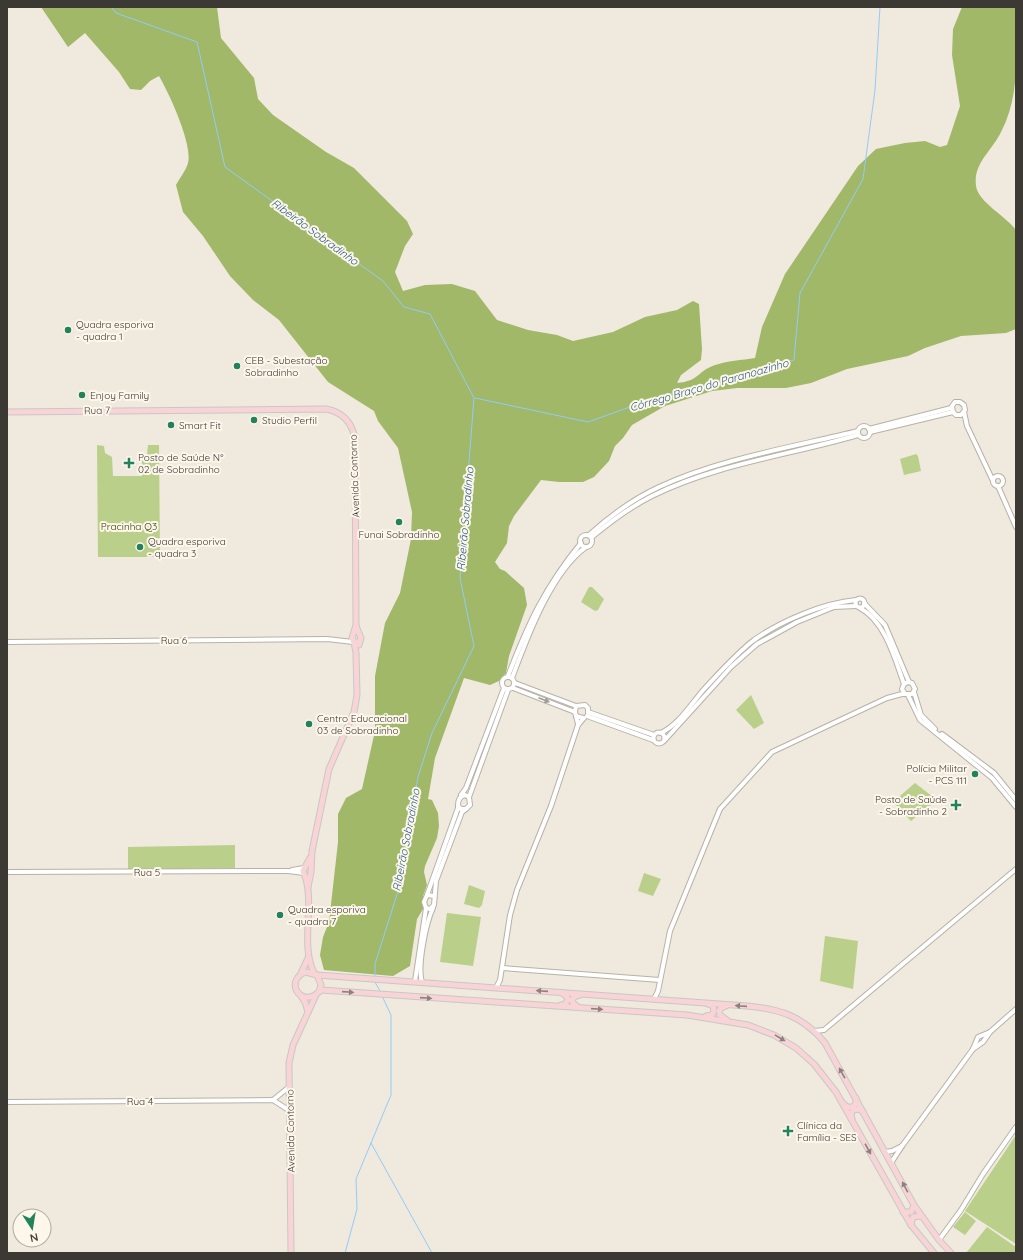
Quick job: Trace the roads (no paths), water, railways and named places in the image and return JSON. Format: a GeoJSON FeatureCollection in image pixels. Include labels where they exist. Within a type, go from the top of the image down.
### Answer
{"type":"FeatureCollection","features":[{"type":"Feature","properties":{"kind":"main road","name":"Avenida Contorno"},"geometry":{"type":"LineString","coordinates":[[188,410],[326,409],[338,412],[347,420],[353,430],[355,439],[355,639]]}},
{"type":"Feature","properties":{"kind":"main road","name":"Rua 7"},"geometry":{"type":"LineString","coordinates":[[7,412],[188,410]]}},
{"type":"Feature","properties":{"kind":"main road"},"geometry":{"type":"LineString","coordinates":[[308,1013],[305,1002],[298,992],[295,984],[298,976],[307,964],[309,950],[308,887],[311,871],[312,851],[329,769],[354,712],[357,695],[355,639]]}},
{"type":"Feature","properties":{"kind":"main road"},"geometry":{"type":"LineString","coordinates":[[308,887],[304,870],[312,851]]}},
{"type":"Feature","properties":{"kind":"main road"},"geometry":{"type":"LineString","coordinates":[[304,870],[311,871]]}},
{"type":"Feature","properties":{"kind":"main road"},"geometry":{"type":"LineString","coordinates":[[309,950],[315,974],[321,985],[318,993]]}},
{"type":"Feature","properties":{"kind":"main road"},"geometry":{"type":"LineString","coordinates":[[301,973],[707,1003],[782,1011],[792,1015],[814,1031],[822,1040],[856,1098],[914,1205],[939,1240],[951,1253]]}},
{"type":"Feature","properties":{"kind":"main road"},"geometry":{"type":"LineString","coordinates":[[540,1006],[564,1005],[567,1002],[567,997],[557,992]]}},
{"type":"Feature","properties":{"kind":"main road","name":"Avenida Contorno"},"geometry":{"type":"LineString","coordinates":[[291,1253],[289,1063],[291,1053],[318,993]]}},
{"type":"Feature","properties":{"kind":"main road"},"geometry":{"type":"LineString","coordinates":[[301,995],[309,997],[318,993],[376,994],[540,1006],[687,1015],[712,1015],[714,1011],[713,1006],[707,1003]]}},
{"type":"Feature","properties":{"kind":"main road"},"geometry":{"type":"LineString","coordinates":[[580,1008],[573,1003],[574,997],[601,995]]}},
{"type":"Feature","properties":{"kind":"main road"},"geometry":{"type":"LineString","coordinates":[[729,1005],[721,1008],[719,1011],[720,1015],[729,1021]]}},
{"type":"Feature","properties":{"kind":"main road"},"geometry":{"type":"LineString","coordinates":[[687,1015],[748,1025],[774,1035],[796,1048],[814,1064],[843,1103],[911,1225],[934,1253]]}},
{"type":"Feature","properties":{"kind":"main road"},"geometry":{"type":"LineString","coordinates":[[843,1103],[847,1107],[852,1107],[856,1103],[856,1098]]}},
{"type":"Feature","properties":{"kind":"main road"},"geometry":{"type":"LineString","coordinates":[[852,1120],[851,1114],[854,1110],[859,1109],[864,1113]]}},
{"type":"Feature","properties":{"kind":"main road"},"geometry":{"type":"LineString","coordinates":[[903,1212],[912,1212],[914,1205]]}},
{"type":"Feature","properties":{"kind":"main road"},"geometry":{"type":"LineString","coordinates":[[911,1225],[913,1217],[921,1216]]}},
{"type":"Feature","properties":{"kind":"street"},"geometry":{"type":"LineString","coordinates":[[967,426],[953,412],[953,404],[960,402],[964,406],[967,426],[989,473],[994,479],[995,485],[998,486],[1016,527]]}},
{"type":"Feature","properties":{"kind":"street"},"geometry":{"type":"LineString","coordinates":[[510,677],[536,609],[552,580],[581,543],[582,537],[590,536],[638,504],[682,483],[712,472],[858,433],[863,426],[870,430],[953,412],[961,415],[964,412]]}},
{"type":"Feature","properties":{"kind":"street"},"geometry":{"type":"LineString","coordinates":[[858,433],[861,437],[867,437],[870,430]]}},
{"type":"Feature","properties":{"kind":"street"},"geometry":{"type":"LineString","coordinates":[[994,479],[1000,476],[1003,479],[1002,484],[998,486]]}},
{"type":"Feature","properties":{"kind":"street"},"geometry":{"type":"LineString","coordinates":[[422,982],[420,977],[422,958],[429,916],[435,902],[434,896],[436,881],[462,812],[470,805],[469,797],[506,689],[502,681],[510,677],[544,602],[565,568],[591,544],[590,536]]}},
{"type":"Feature","properties":{"kind":"street"},"geometry":{"type":"LineString","coordinates":[[581,543],[586,547]]}},
{"type":"Feature","properties":{"kind":"street"},"geometry":{"type":"LineString","coordinates":[[653,737],[656,732],[662,733],[672,726],[706,687],[754,640],[783,624],[832,603],[861,599],[885,625],[909,682],[914,685],[914,692],[921,715],[934,728],[994,772],[1016,800]]}},
{"type":"Feature","properties":{"kind":"street"},"geometry":{"type":"LineString","coordinates":[[856,600],[858,607]]}},
{"type":"Feature","properties":{"kind":"street"},"geometry":{"type":"LineString","coordinates":[[858,607],[864,603]]}},
{"type":"Feature","properties":{"kind":"street"},"geometry":{"type":"LineString","coordinates":[[506,689],[513,688],[575,714],[586,715],[653,737],[658,743],[664,741],[731,667],[757,644],[796,622],[834,607],[858,607],[869,612],[880,626],[903,685],[902,689],[920,720],[992,778],[1016,807]]}},
{"type":"Feature","properties":{"kind":"street","name":"Rua 6"},"geometry":{"type":"LineString","coordinates":[[7,642],[355,639]]}},
{"type":"Feature","properties":{"kind":"street"},"geometry":{"type":"LineString","coordinates":[[496,988],[500,980],[510,915],[517,890],[551,806],[578,725],[586,715],[585,705],[581,704],[576,706],[515,683],[510,677]]}},
{"type":"Feature","properties":{"kind":"street"},"geometry":{"type":"LineString","coordinates":[[887,698],[909,682]]}},
{"type":"Feature","properties":{"kind":"street"},"geometry":{"type":"LineString","coordinates":[[513,688],[515,683]]}},
{"type":"Feature","properties":{"kind":"street"},"geometry":{"type":"LineString","coordinates":[[415,981],[426,908],[424,902],[461,796],[466,788],[506,689]]}},
{"type":"Feature","properties":{"kind":"street"},"geometry":{"type":"LineString","coordinates":[[654,999],[658,991],[670,931],[720,809],[772,752],[887,698],[914,692]]}},
{"type":"Feature","properties":{"kind":"street"},"geometry":{"type":"LineString","coordinates":[[576,706],[575,714],[578,725]]}},
{"type":"Feature","properties":{"kind":"street"},"geometry":{"type":"LineString","coordinates":[[662,733],[664,736],[664,741]]}},
{"type":"Feature","properties":{"kind":"street"},"geometry":{"type":"LineString","coordinates":[[461,796],[465,795],[469,797]]}},
{"type":"Feature","properties":{"kind":"street"},"geometry":{"type":"LineString","coordinates":[[458,806],[461,809],[466,809]]}},
{"type":"Feature","properties":{"kind":"street"},"geometry":{"type":"LineString","coordinates":[[814,1031],[824,1030],[1016,869]]}},
{"type":"Feature","properties":{"kind":"street","name":"Rua 5"},"geometry":{"type":"LineString","coordinates":[[7,872],[304,870]]}},
{"type":"Feature","properties":{"kind":"street"},"geometry":{"type":"LineString","coordinates":[[427,895],[434,896]]}},
{"type":"Feature","properties":{"kind":"street"},"geometry":{"type":"LineString","coordinates":[[426,908],[433,908]]}},
{"type":"Feature","properties":{"kind":"street"},"geometry":{"type":"LineString","coordinates":[[502,968],[525,968],[660,980]]}},
{"type":"Feature","properties":{"kind":"street"},"geometry":{"type":"LineString","coordinates":[[500,980],[506,989]]}},
{"type":"Feature","properties":{"kind":"street"},"geometry":{"type":"LineString","coordinates":[[658,991],[664,1000]]}},
{"type":"Feature","properties":{"kind":"street"},"geometry":{"type":"LineString","coordinates":[[973,1049],[1016,1009]]}},
{"type":"Feature","properties":{"kind":"street"},"geometry":{"type":"LineString","coordinates":[[822,1040],[824,1030]]}},
{"type":"Feature","properties":{"kind":"street"},"geometry":{"type":"LineString","coordinates":[[891,1163],[973,1049],[976,1040],[981,1035],[990,1032]]}},
{"type":"Feature","properties":{"kind":"street"},"geometry":{"type":"LineString","coordinates":[[981,1035],[985,1039]]}},
{"type":"Feature","properties":{"kind":"street"},"geometry":{"type":"LineString","coordinates":[[976,1040],[980,1044]]}},
{"type":"Feature","properties":{"kind":"street"},"geometry":{"type":"LineString","coordinates":[[289,1087],[273,1100],[290,1111]]}},
{"type":"Feature","properties":{"kind":"street","name":"Rua 4"},"geometry":{"type":"LineString","coordinates":[[7,1102],[273,1100]]}},
{"type":"Feature","properties":{"kind":"street"},"geometry":{"type":"LineString","coordinates":[[939,1240],[961,1210],[983,1174],[1016,1127]]}},
{"type":"Feature","properties":{"kind":"street"},"geometry":{"type":"LineString","coordinates":[[885,1152],[892,1151],[902,1146]]}},
{"type":"Feature","properties":{"kind":"waterway","name":"Ribeirão Sobradinho"},"geometry":{"type":"LineString","coordinates":[[111,7],[116,13],[197,42],[225,167],[383,281],[404,307],[430,314],[474,398],[460,578],[474,646],[432,733],[418,777],[399,888],[375,964],[375,977]]}},
{"type":"Feature","properties":{"kind":"waterway","name":"Córrego Braço do Paranoazinho"},"geometry":{"type":"LineString","coordinates":[[475,398],[588,422],[652,399],[794,360],[800,293],[863,179],[875,90],[880,7]]}},
{"type":"Feature","properties":{"kind":"waterway","name":"Ribeirão Sobradinho"},"geometry":{"type":"LineString","coordinates":[[375,982],[380,991]]}},
{"type":"Feature","properties":{"kind":"waterway","name":"Ribeirão Sobradinho"},"geometry":{"type":"LineString","coordinates":[[345,1253],[357,1209],[356,1179],[391,1095],[391,1015],[382,996]]}},
{"type":"Feature","properties":{"kind":"waterway"},"geometry":{"type":"LineString","coordinates":[[371,1143],[432,1253]]}},
{"type":"Feature","properties":{"kind":"place","name":"Quadra esporiva - quadra 1"},"geometry":{"type":"Point","coordinates":[68,330]}},
{"type":"Feature","properties":{"kind":"place","name":"CEB - Subestação Sobradinho"},"geometry":{"type":"Point","coordinates":[237,366]}},
{"type":"Feature","properties":{"kind":"place","name":"Enjoy Family"},"geometry":{"type":"Point","coordinates":[82,395]}},
{"type":"Feature","properties":{"kind":"place","name":"Studio Perfil"},"geometry":{"type":"Point","coordinates":[254,420]}},
{"type":"Feature","properties":{"kind":"place","name":"Smart Fit"},"geometry":{"type":"Point","coordinates":[171,425]}},
{"type":"Feature","properties":{"kind":"place","name":"Posto de Saúde N° 02 de Sobradinho"},"geometry":{"type":"Point","coordinates":[129,463]}},
{"type":"Feature","properties":{"kind":"place","name":"Funai Sobradinho"},"geometry":{"type":"Point","coordinates":[399,522]}},
{"type":"Feature","properties":{"kind":"place","name":"Quadra esporiva - quadra 3"},"geometry":{"type":"Point","coordinates":[140,547]}},
{"type":"Feature","properties":{"kind":"place","name":"Centro Educacional 03 de Sobradinho"},"geometry":{"type":"Point","coordinates":[309,724]}},
{"type":"Feature","properties":{"kind":"place","name":"Polícia Militar - PCS 111"},"geometry":{"type":"Point","coordinates":[975,774]}},
{"type":"Feature","properties":{"kind":"place","name":"Posto de Saúde - Sobradinho 2"},"geometry":{"type":"Point","coordinates":[956,805]}},
{"type":"Feature","properties":{"kind":"place","name":"Quadra esporiva - quadra 7"},"geometry":{"type":"Point","coordinates":[280,915]}},
{"type":"Feature","properties":{"kind":"place","name":"Clínica da Família - SES"},"geometry":{"type":"Point","coordinates":[788,1131]}},
{"type":"Feature","properties":{"kind":"park label","name":"Pracinha Q3"},"geometry":{"type":"Point","coordinates":[129,526]}}]}
